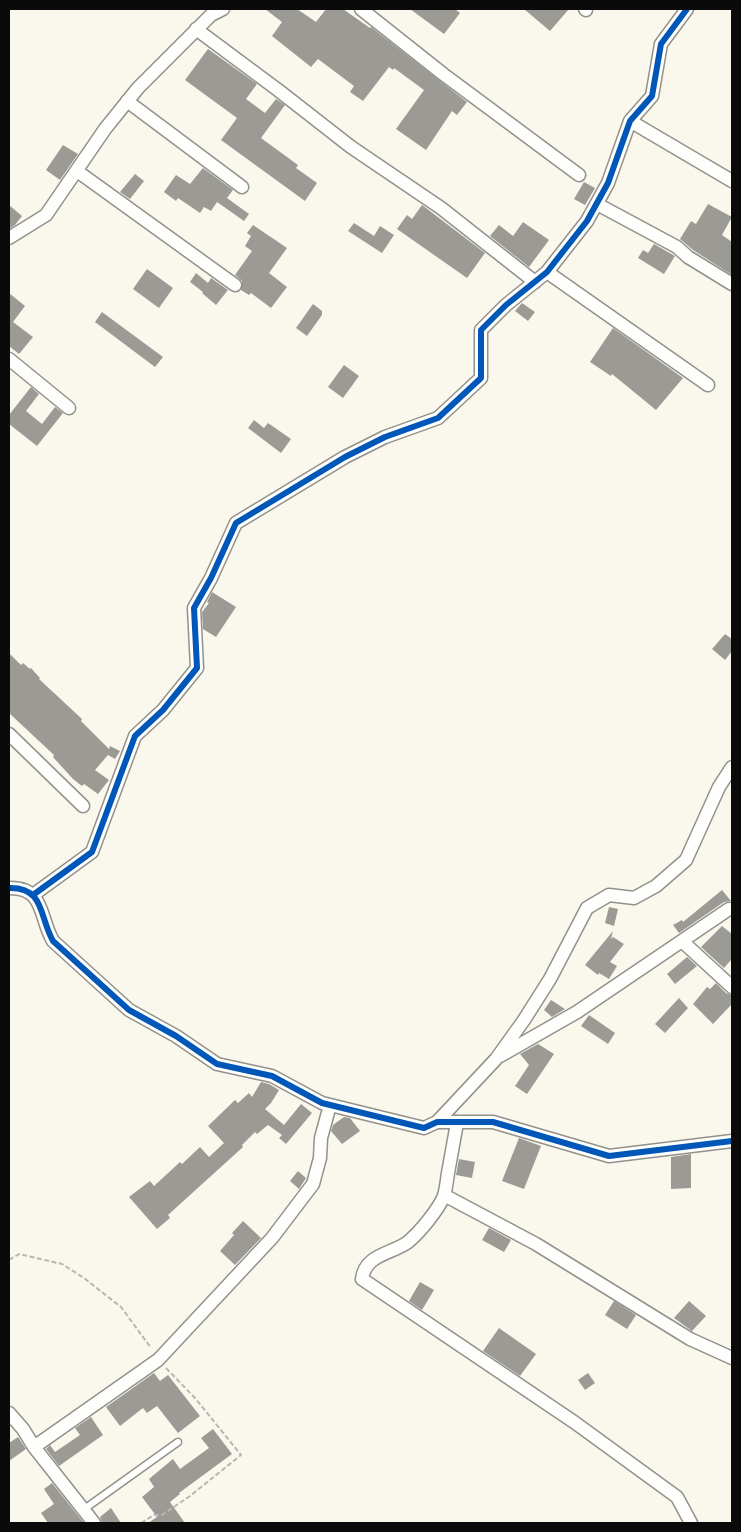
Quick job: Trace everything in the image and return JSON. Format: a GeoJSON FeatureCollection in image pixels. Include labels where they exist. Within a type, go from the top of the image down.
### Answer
{"type":"FeatureCollection","features":[{"type":"Feature","properties":{"kind":"street"},"geometry":{"type":"LineString","coordinates":[[9,238],[46,215],[105,129],[127,101],[165,59],[196,29],[211,15],[223,9]]}},
{"type":"Feature","properties":{"kind":"street"},"geometry":{"type":"LineString","coordinates":[[361,9],[442,74],[579,175]]}},
{"type":"Feature","properties":{"kind":"street"},"geometry":{"type":"LineString","coordinates":[[33,895],[92,852],[135,736],[163,710],[197,668],[194,608],[211,578],[236,522],[345,457],[385,437],[438,418],[481,378],[481,330],[506,305],[546,272],[587,221],[608,183],[630,121],[652,96],[661,44],[687,9]]}},
{"type":"Feature","properties":{"kind":"street"},"geometry":{"type":"LineString","coordinates":[[196,29],[351,147],[440,208],[535,282]]}},
{"type":"Feature","properties":{"kind":"street"},"geometry":{"type":"LineString","coordinates":[[127,101],[242,187]]}},
{"type":"Feature","properties":{"kind":"street"},"geometry":{"type":"LineString","coordinates":[[630,121],[732,181]]}},
{"type":"Feature","properties":{"kind":"street"},"geometry":{"type":"LineString","coordinates":[[76,171],[235,285]]}},
{"type":"Feature","properties":{"kind":"street"},"geometry":{"type":"LineString","coordinates":[[596,204],[678,247],[688,257],[732,284]]}},
{"type":"Feature","properties":{"kind":"street"},"geometry":{"type":"LineString","coordinates":[[546,272],[708,385]]}},
{"type":"Feature","properties":{"kind":"street"},"geometry":{"type":"LineString","coordinates":[[9,359],[69,408]]}},
{"type":"Feature","properties":{"kind":"street"},"geometry":{"type":"LineString","coordinates":[[9,734],[83,806]]}},
{"type":"Feature","properties":{"kind":"street"},"geometry":{"type":"LineString","coordinates":[[9,888],[19,888],[28,891],[36,898],[47,931],[53,941],[129,1010],[176,1036],[217,1064],[272,1076],[322,1103],[424,1128],[437,1122],[496,1059],[550,979],[588,908],[609,895],[634,898],[656,886],[686,860],[719,787],[732,767]]}},
{"type":"Feature","properties":{"kind":"street"},"geometry":{"type":"LineString","coordinates":[[496,1059],[577,1012],[730,909]]}},
{"type":"Feature","properties":{"kind":"street"},"geometry":{"type":"LineString","coordinates":[[683,942],[732,987]]}},
{"type":"Feature","properties":{"kind":"street"},"geometry":{"type":"LineString","coordinates":[[34,1447],[158,1360],[272,1238],[313,1184],[320,1158],[321,1138],[330,1105]]}},
{"type":"Feature","properties":{"kind":"street"},"geometry":{"type":"LineString","coordinates":[[437,1122],[494,1122],[609,1156],[732,1141]]}},
{"type":"Feature","properties":{"kind":"street"},"geometry":{"type":"LineString","coordinates":[[457,1123],[444,1195],[438,1208],[409,1241],[399,1248],[380,1255],[371,1261],[363,1272],[362,1278],[574,1422],[677,1497],[691,1523]]}},
{"type":"Feature","properties":{"kind":"street"},"geometry":{"type":"LineString","coordinates":[[444,1195],[536,1244],[690,1339],[732,1358]]}},
{"type":"Feature","properties":{"kind":"street"},"geometry":{"type":"LineString","coordinates":[[9,1413],[94,1523]]}},
{"type":"Feature","properties":{"kind":"lane"},"geometry":{"type":"LineString","coordinates":[[83,1510],[178,1442]]}},
{"type":"Feature","properties":{"kind":"building"},"geometry":{"type":"Polygon","coordinates":[[[265,9],[297,9],[316,22],[326,9],[343,9],[371,27],[467,102],[457,115],[452,111],[426,150],[396,129],[424,90],[394,68],[393,70],[389,67],[363,101],[350,92],[354,86],[318,59],[311,67],[272,36],[282,22],[265,9]]]}},
{"type":"Feature","properties":{"kind":"building"},"geometry":{"type":"Polygon","coordinates":[[[410,9],[455,9],[460,13],[444,34],[410,9]]]}},
{"type":"Feature","properties":{"kind":"building"},"geometry":{"type":"Polygon","coordinates":[[[524,9],[569,9],[550,31],[524,9]]]}},
{"type":"Feature","properties":{"kind":"building"},"geometry":{"type":"Polygon","coordinates":[[[208,49],[257,84],[246,99],[265,113],[276,99],[285,105],[261,138],[298,165],[296,168],[317,183],[305,201],[221,140],[237,118],[185,80],[208,49]]]}},
{"type":"Feature","properties":{"kind":"building"},"geometry":{"type":"Polygon","coordinates":[[[63,145],[78,154],[60,180],[46,170],[63,145]]]}},
{"type":"Feature","properties":{"kind":"building"},"geometry":{"type":"Polygon","coordinates":[[[203,168],[233,190],[227,198],[249,214],[244,221],[217,202],[211,211],[204,207],[200,213],[178,198],[176,201],[164,192],[176,175],[190,184],[203,168]]]}},
{"type":"Feature","properties":{"kind":"building"},"geometry":{"type":"Polygon","coordinates":[[[135,174],[144,181],[130,199],[120,192],[135,174]]]}},
{"type":"Feature","properties":{"kind":"building"},"geometry":{"type":"Polygon","coordinates":[[[584,182],[595,188],[585,205],[574,199],[584,182]]]}},
{"type":"Feature","properties":{"kind":"building"},"geometry":{"type":"Polygon","coordinates":[[[708,204],[732,217],[722,235],[732,242],[732,275],[693,250],[680,239],[691,221],[696,224],[708,204]]]}},
{"type":"Feature","properties":{"kind":"building"},"geometry":{"type":"Polygon","coordinates":[[[9,205],[22,216],[9,229],[9,205]]]}},
{"type":"Feature","properties":{"kind":"building"},"geometry":{"type":"Polygon","coordinates":[[[422,205],[485,253],[467,278],[397,229],[407,215],[412,219],[422,205]]]}},
{"type":"Feature","properties":{"kind":"building"},"geometry":{"type":"Polygon","coordinates":[[[523,222],[549,240],[529,267],[490,236],[499,225],[513,236],[523,222]]]}},
{"type":"Feature","properties":{"kind":"building"},"geometry":{"type":"Polygon","coordinates":[[[354,223],[374,236],[380,226],[394,235],[382,253],[348,231],[354,223]]]}},
{"type":"Feature","properties":{"kind":"building"},"geometry":{"type":"Polygon","coordinates":[[[253,225],[287,248],[269,273],[287,287],[271,308],[251,293],[249,295],[241,290],[242,281],[235,275],[252,251],[245,246],[251,236],[247,233],[253,225]]]}},
{"type":"Feature","properties":{"kind":"building"},"geometry":{"type":"Polygon","coordinates":[[[654,244],[675,256],[664,274],[638,258],[643,250],[648,253],[654,244]]]}},
{"type":"Feature","properties":{"kind":"building"},"geometry":{"type":"Polygon","coordinates":[[[147,269],[173,288],[159,308],[133,289],[147,269]]]}},
{"type":"Feature","properties":{"kind":"building"},"geometry":{"type":"Polygon","coordinates":[[[196,273],[208,283],[211,278],[228,290],[216,305],[190,282],[196,273]]]}},
{"type":"Feature","properties":{"kind":"building"},"geometry":{"type":"Polygon","coordinates":[[[9,293],[25,306],[13,322],[33,337],[19,354],[9,346],[9,293]]]}},
{"type":"Feature","properties":{"kind":"building"},"geometry":{"type":"Polygon","coordinates":[[[522,303],[535,312],[528,321],[515,311],[522,303]]]}},
{"type":"Feature","properties":{"kind":"building"},"geometry":{"type":"Polygon","coordinates":[[[313,304],[322,311],[322,315],[307,336],[296,328],[313,304]]]}},
{"type":"Feature","properties":{"kind":"building"},"geometry":{"type":"Polygon","coordinates":[[[102,312],[163,357],[155,367],[95,322],[102,312]]]}},
{"type":"Feature","properties":{"kind":"building"},"geometry":{"type":"Polygon","coordinates":[[[613,328],[683,378],[656,410],[612,374],[611,376],[590,362],[613,328]]]}},
{"type":"Feature","properties":{"kind":"building"},"geometry":{"type":"Polygon","coordinates":[[[344,365],[359,376],[343,398],[328,387],[344,365]]]}},
{"type":"Feature","properties":{"kind":"building"},"geometry":{"type":"Polygon","coordinates":[[[31,387],[39,394],[26,411],[42,424],[55,407],[63,413],[37,446],[9,424],[9,415],[31,387]]]}},
{"type":"Feature","properties":{"kind":"building"},"geometry":{"type":"Polygon","coordinates":[[[254,420],[264,428],[268,423],[291,439],[281,453],[248,428],[254,420]]]}},
{"type":"Feature","properties":{"kind":"building"},"geometry":{"type":"Polygon","coordinates":[[[212,592],[236,607],[216,637],[203,629],[202,612],[209,603],[207,602],[212,592]]]}},
{"type":"Feature","properties":{"kind":"building"},"geometry":{"type":"Polygon","coordinates":[[[725,634],[732,639],[732,651],[725,660],[712,649],[725,634]]]}},
{"type":"Feature","properties":{"kind":"building"},"geometry":{"type":"Polygon","coordinates":[[[9,653],[21,665],[23,663],[31,668],[39,679],[82,719],[81,721],[109,749],[110,746],[120,751],[115,759],[108,755],[95,770],[109,780],[98,794],[73,779],[53,757],[54,755],[9,713],[9,653]]]}},
{"type":"Feature","properties":{"kind":"building"},"geometry":{"type":"Polygon","coordinates":[[[722,890],[731,901],[724,902],[679,933],[673,925],[682,920],[683,922],[722,890]]]}},
{"type":"Feature","properties":{"kind":"building"},"geometry":{"type":"Polygon","coordinates":[[[609,907],[618,909],[614,926],[605,923],[609,907]]]}},
{"type":"Feature","properties":{"kind":"building"},"geometry":{"type":"Polygon","coordinates":[[[722,926],[732,934],[732,959],[724,968],[701,947],[722,926]]]}},
{"type":"Feature","properties":{"kind":"building"},"geometry":{"type":"Polygon","coordinates":[[[613,931],[611,939],[613,937],[624,944],[610,962],[617,966],[609,979],[599,973],[598,975],[585,965],[613,931]]]}},
{"type":"Feature","properties":{"kind":"building"},"geometry":{"type":"Polygon","coordinates":[[[687,957],[697,966],[675,984],[667,974],[687,957]]]}},
{"type":"Feature","properties":{"kind":"building"},"geometry":{"type":"Polygon","coordinates":[[[716,983],[726,993],[732,995],[732,1004],[713,1024],[693,1004],[707,987],[710,989],[716,983]]]}},
{"type":"Feature","properties":{"kind":"building"},"geometry":{"type":"Polygon","coordinates":[[[679,998],[688,1008],[665,1033],[655,1024],[679,998]]]}},
{"type":"Feature","properties":{"kind":"building"},"geometry":{"type":"Polygon","coordinates":[[[551,1000],[565,1009],[552,1017],[544,1010],[551,1000]]]}},
{"type":"Feature","properties":{"kind":"building"},"geometry":{"type":"Polygon","coordinates":[[[589,1015],[615,1033],[608,1044],[581,1026],[589,1015]]]}},
{"type":"Feature","properties":{"kind":"building"},"geometry":{"type":"Polygon","coordinates":[[[538,1044],[554,1054],[527,1094],[515,1086],[529,1065],[520,1054],[538,1044]]]}},
{"type":"Feature","properties":{"kind":"building"},"geometry":{"type":"Polygon","coordinates":[[[261,1082],[279,1090],[265,1109],[284,1125],[301,1104],[312,1113],[286,1144],[279,1138],[282,1135],[268,1125],[257,1134],[255,1132],[242,1145],[243,1147],[168,1215],[170,1218],[157,1229],[129,1197],[150,1181],[154,1186],[200,1147],[209,1157],[224,1143],[208,1126],[235,1100],[238,1103],[249,1093],[252,1097],[261,1082]]]}},
{"type":"Feature","properties":{"kind":"building"},"geometry":{"type":"Polygon","coordinates":[[[344,1117],[350,1118],[360,1131],[342,1144],[331,1131],[333,1125],[344,1117]]]}},
{"type":"Feature","properties":{"kind":"building"},"geometry":{"type":"Polygon","coordinates":[[[519,1138],[541,1146],[524,1189],[502,1181],[519,1138]]]}},
{"type":"Feature","properties":{"kind":"building"},"geometry":{"type":"Polygon","coordinates":[[[691,1154],[691,1188],[671,1189],[671,1157],[691,1154]]]}},
{"type":"Feature","properties":{"kind":"building"},"geometry":{"type":"Polygon","coordinates":[[[459,1159],[475,1162],[472,1178],[456,1175],[459,1159]]]}},
{"type":"Feature","properties":{"kind":"building"},"geometry":{"type":"Polygon","coordinates":[[[298,1171],[306,1178],[299,1189],[290,1181],[298,1171]]]}},
{"type":"Feature","properties":{"kind":"building"},"geometry":{"type":"Polygon","coordinates":[[[243,1221],[261,1238],[235,1265],[220,1251],[243,1221]]]}},
{"type":"Feature","properties":{"kind":"building"},"geometry":{"type":"Polygon","coordinates":[[[489,1228],[511,1240],[504,1252],[482,1240],[489,1228]]]}},
{"type":"Feature","properties":{"kind":"building"},"geometry":{"type":"Polygon","coordinates":[[[420,1282],[434,1290],[422,1310],[409,1301],[420,1282]]]}},
{"type":"Feature","properties":{"kind":"building"},"geometry":{"type":"Polygon","coordinates":[[[614,1301],[636,1315],[627,1329],[605,1315],[614,1301]]]}},
{"type":"Feature","properties":{"kind":"building"},"geometry":{"type":"Polygon","coordinates":[[[689,1301],[706,1316],[692,1331],[674,1318],[689,1301]]]}},
{"type":"Feature","properties":{"kind":"building"},"geometry":{"type":"Polygon","coordinates":[[[499,1328],[536,1354],[520,1376],[483,1351],[499,1328]]]}},
{"type":"Feature","properties":{"kind":"building"},"geometry":{"type":"Polygon","coordinates":[[[154,1373],[160,1381],[168,1375],[200,1416],[178,1433],[157,1406],[147,1413],[143,1408],[120,1426],[106,1407],[154,1373]]]}},
{"type":"Feature","properties":{"kind":"building"},"geometry":{"type":"Polygon","coordinates":[[[588,1373],[595,1383],[585,1390],[578,1380],[588,1373]]]}},
{"type":"Feature","properties":{"kind":"building"},"geometry":{"type":"Polygon","coordinates":[[[91,1417],[103,1435],[59,1466],[46,1449],[50,1445],[55,1452],[80,1435],[75,1428],[91,1417]]]}},
{"type":"Feature","properties":{"kind":"building"},"geometry":{"type":"Polygon","coordinates":[[[213,1429],[232,1454],[179,1493],[170,1502],[185,1523],[148,1523],[157,1517],[142,1497],[154,1487],[149,1479],[173,1459],[180,1469],[209,1448],[201,1438],[213,1429]]]}},
{"type":"Feature","properties":{"kind":"building"},"geometry":{"type":"Polygon","coordinates":[[[18,1437],[26,1449],[9,1461],[9,1443],[18,1437]]]}},
{"type":"Feature","properties":{"kind":"building"},"geometry":{"type":"Polygon","coordinates":[[[52,1483],[84,1523],[48,1523],[41,1513],[54,1504],[44,1489],[52,1483]]]}},
{"type":"Feature","properties":{"kind":"building"},"geometry":{"type":"Polygon","coordinates":[[[111,1508],[121,1523],[102,1523],[100,1517],[111,1508]]]}},
{"type":"Feature","properties":{"kind":"cycle path"},"geometry":{"type":"LineString","coordinates":[[33,895],[92,852],[135,736],[163,710],[197,668],[194,608],[211,578],[236,523],[345,457],[385,437],[438,418],[481,378],[481,330],[506,305],[547,272],[587,221],[608,183],[630,121],[652,96],[661,44],[687,9]]}},
{"type":"Feature","properties":{"kind":"cycle path"},"geometry":{"type":"LineString","coordinates":[[9,888],[29,892],[35,898],[53,941],[129,1010],[176,1036],[217,1064],[272,1076],[322,1103],[424,1128],[437,1122],[493,1122],[609,1156],[732,1141]]}}]}
